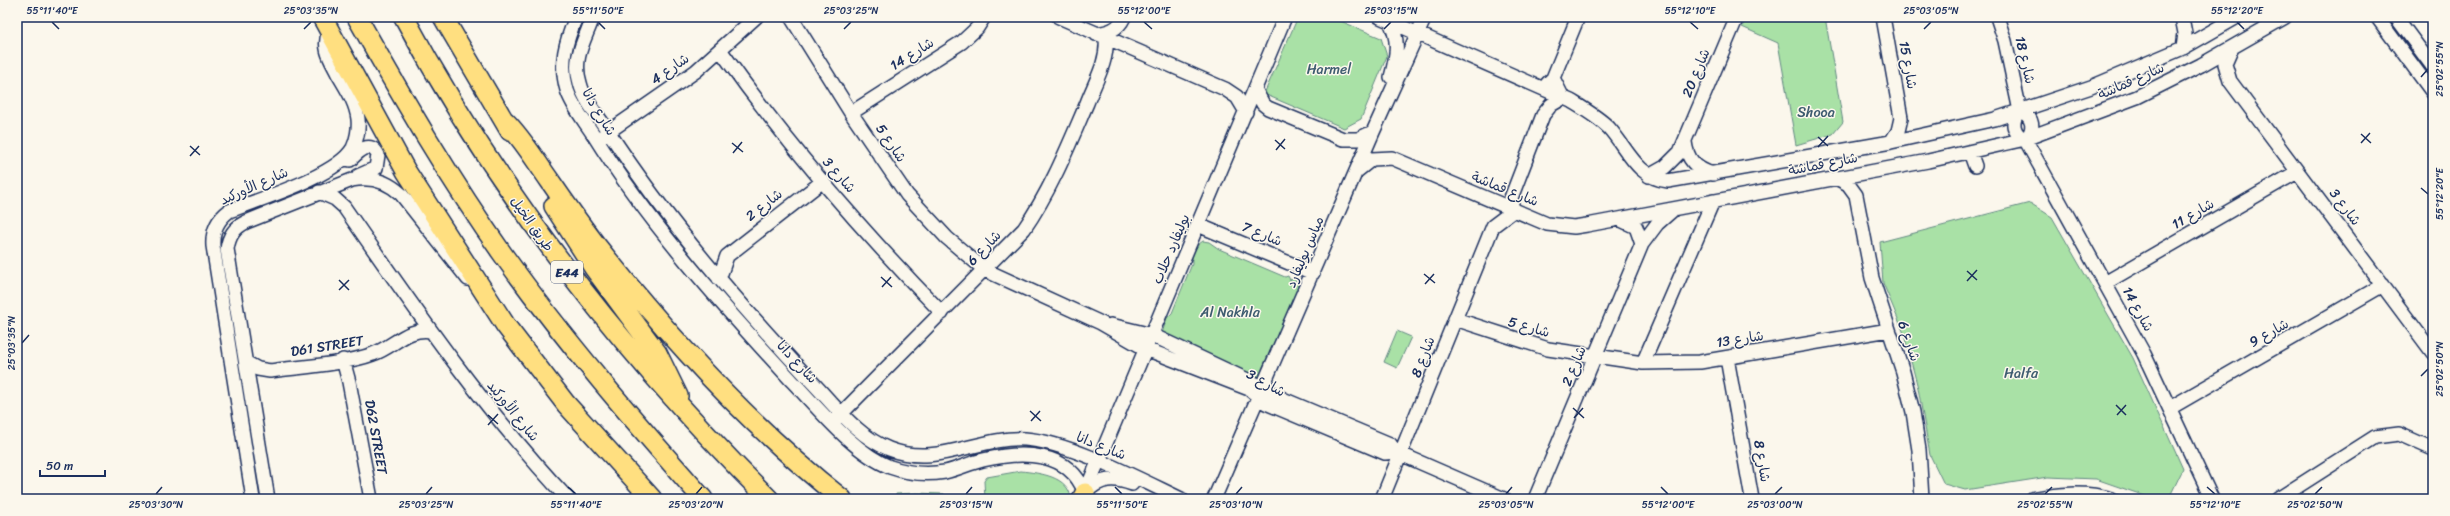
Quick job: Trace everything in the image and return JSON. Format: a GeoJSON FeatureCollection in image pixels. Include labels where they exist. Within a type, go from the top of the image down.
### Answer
{"type":"FeatureCollection","features":[{"type":"Feature","properties":{"kind":"highway"},"geometry":{"type":"LineString","coordinates":[[357,17],[440,160],[505,257],[596,374],[703,499]]}},
{"type":"Feature","properties":{"kind":"highway","name":"طريق الخيل"},"geometry":{"type":"LineString","coordinates":[[404,17],[477,141],[551,251],[607,322],[682,409],[769,499]]}},
{"type":"Feature","properties":{"kind":"highway"},"geometry":{"type":"LineString","coordinates":[[443,17],[505,121],[535,177],[572,237],[657,354],[671,380],[682,409]]}},
{"type":"Feature","properties":{"kind":"highway"},"geometry":{"type":"LineString","coordinates":[[326,24],[406,171],[489,300],[545,378],[652,499]]}},
{"type":"Feature","properties":{"kind":"highway"},"geometry":{"type":"LineString","coordinates":[[505,121],[525,143],[588,234],[655,315],[759,425],[842,499]]}},
{"type":"Feature","properties":{"kind":"street","name":"شارع دانا"},"geometry":{"type":"LineString","coordinates":[[576,17],[564,50],[565,80],[571,99],[596,140],[638,200],[680,253],[764,350],[833,423],[864,452],[880,462],[898,469],[936,473],[993,458],[1016,455],[1041,456],[1056,460],[1069,468],[1079,479],[1084,496]]}},
{"type":"Feature","properties":{"kind":"street","name":"شارع دانا"},"geometry":{"type":"LineString","coordinates":[[593,17],[578,54],[578,77],[585,96],[608,132],[642,182],[719,279],[842,413],[871,440],[889,449],[908,455],[938,455],[991,442],[1026,439],[1049,443],[1098,462],[1181,499]]}},
{"type":"Feature","properties":{"kind":"street","name":"شارع 4"},"geometry":{"type":"LineString","coordinates":[[596,140],[686,79],[721,51],[756,17]]}},
{"type":"Feature","properties":{"kind":"street","name":"شارع 5"},"geometry":{"type":"LineString","coordinates":[[791,17],[851,113],[890,171],[922,212],[947,238],[985,270]]}},
{"type":"Feature","properties":{"kind":"street","name":"شارع 14"},"geometry":{"type":"LineString","coordinates":[[851,113],[962,42],[977,28],[984,17]]}},
{"type":"Feature","properties":{"kind":"street"},"geometry":{"type":"LineString","coordinates":[[1059,17],[1232,92],[1246,112]]}},
{"type":"Feature","properties":{"kind":"street"},"geometry":{"type":"LineString","coordinates":[[1101,36],[1117,27],[1124,17]]}},
{"type":"Feature","properties":{"kind":"street","name":"بوليفارد حلاب"},"geometry":{"type":"LineString","coordinates":[[1084,496],[1285,17]]}},
{"type":"Feature","properties":{"kind":"street","name":"مياس بوليفارد"},"geometry":{"type":"LineString","coordinates":[[1214,499],[1373,132],[1425,17]]}},
{"type":"Feature","properties":{"kind":"street"},"geometry":{"type":"LineString","coordinates":[[1543,88],[1553,78],[1578,17]]}},
{"type":"Feature","properties":{"kind":"street","name":"شارع 20"},"geometry":{"type":"LineString","coordinates":[[1649,176],[1674,161],[1685,142],[1737,17]]}},
{"type":"Feature","properties":{"kind":"street","name":"شارع 15"},"geometry":{"type":"LineString","coordinates":[[1883,17],[1901,118],[1898,131],[1891,142]]}},
{"type":"Feature","properties":{"kind":"street","name":"شارع 18"},"geometry":{"type":"LineString","coordinates":[[1997,17],[2005,41],[2020,111]]}},
{"type":"Feature","properties":{"kind":"street"},"geometry":{"type":"LineString","coordinates":[[2182,17],[2206,35]]}},
{"type":"Feature","properties":{"kind":"street"},"geometry":{"type":"LineString","coordinates":[[2182,17],[2185,33],[2183,48]]}},
{"type":"Feature","properties":{"kind":"street","name":"شارع قماشة"},"geometry":{"type":"LineString","coordinates":[[1649,176],[1668,181],[1713,174],[1891,142],[2020,111],[2091,87],[2183,48],[2236,17]]}},
{"type":"Feature","properties":{"kind":"street","name":"شارع قماشة"},"geometry":{"type":"LineString","coordinates":[[1357,171],[1372,160],[1392,158],[1513,211],[1560,226],[1574,227],[1868,172],[1970,152],[2025,139],[2130,99],[2201,65],[2285,17]]}},
{"type":"Feature","properties":{"kind":"street"},"geometry":{"type":"LineString","coordinates":[[2377,17],[2433,93]]}},
{"type":"Feature","properties":{"kind":"street"},"geometry":{"type":"LineString","coordinates":[[2396,17],[2433,66]]}},
{"type":"Feature","properties":{"kind":"street"},"geometry":{"type":"LineString","coordinates":[[1384,19],[1419,33],[1563,98],[1602,122],[1639,167],[1649,176]]}},
{"type":"Feature","properties":{"kind":"street"},"geometry":{"type":"LineString","coordinates":[[1384,19],[1394,30],[1398,51],[1389,96]]}},
{"type":"Feature","properties":{"kind":"street","name":"شارع الأوركيد"},"geometry":{"type":"LineString","coordinates":[[253,499],[213,246],[214,231],[222,216],[229,211],[322,174],[347,156],[353,149],[358,129],[355,107],[328,53],[326,42],[326,24]]}},
{"type":"Feature","properties":{"kind":"street","name":"شارع 6"},"geometry":{"type":"LineString","coordinates":[[833,423],[1024,230],[1047,194],[1105,58],[1101,36]]}},
{"type":"Feature","properties":{"kind":"street"},"geometry":{"type":"LineString","coordinates":[[1105,58],[1114,51],[1126,47]]}},
{"type":"Feature","properties":{"kind":"street","name":"شارع 3"},"geometry":{"type":"LineString","coordinates":[[2230,81],[2225,64],[2232,48]]}},
{"type":"Feature","properties":{"kind":"street","name":"شارع 3"},"geometry":{"type":"LineString","coordinates":[[721,51],[786,138],[873,240],[942,313]]}},
{"type":"Feature","properties":{"kind":"street","name":"شارع 3"},"geometry":{"type":"LineString","coordinates":[[2201,65],[2217,71],[2230,81],[2297,172],[2384,285],[2433,354]]}},
{"type":"Feature","properties":{"kind":"street"},"geometry":{"type":"LineString","coordinates":[[1553,78],[1563,98]]}},
{"type":"Feature","properties":{"kind":"street"},"geometry":{"type":"LineString","coordinates":[[1255,89],[1263,104],[1268,108],[1343,139],[1358,139],[1373,132]]}},
{"type":"Feature","properties":{"kind":"street"},"geometry":{"type":"LineString","coordinates":[[1482,198],[1490,211],[1493,226],[1513,211],[1511,198],[1543,115],[1551,105],[1563,98]]}},
{"type":"Feature","properties":{"kind":"street","name":"شارع 14"},"geometry":{"type":"LineString","coordinates":[[2020,111],[2015,118],[2014,127],[2018,135],[2025,139],[2144,354],[2212,499]]}},
{"type":"Feature","properties":{"kind":"street"},"geometry":{"type":"LineString","coordinates":[[1901,118],[1909,129],[1920,136]]}},
{"type":"Feature","properties":{"kind":"street"},"geometry":{"type":"LineString","coordinates":[[1685,142],[1690,160],[1700,169],[1713,174]]}},
{"type":"Feature","properties":{"kind":"street"},"geometry":{"type":"LineString","coordinates":[[322,174],[343,167],[362,148],[368,147],[374,150],[379,158],[376,168],[346,182]]}},
{"type":"Feature","properties":{"kind":"street"},"geometry":{"type":"LineString","coordinates":[[1970,152],[1975,166]]}},
{"type":"Feature","properties":{"kind":"street"},"geometry":{"type":"LineString","coordinates":[[1856,195],[1860,183],[1868,172]]}},
{"type":"Feature","properties":{"kind":"street","name":"شارع 11"},"geometry":{"type":"LineString","coordinates":[[2105,283],[2297,172]]}},
{"type":"Feature","properties":{"kind":"street"},"geometry":{"type":"LineString","coordinates":[[1836,178],[1848,184],[1856,195]]}},
{"type":"Feature","properties":{"kind":"street","name":"شارع الأوركيد"},"geometry":{"type":"LineString","coordinates":[[268,499],[228,249],[230,238],[236,228],[246,222],[346,182],[358,179],[372,179],[385,182],[396,189],[462,273],[489,300]]}},
{"type":"Feature","properties":{"kind":"street","name":"شارع 2"},"geometry":{"type":"LineString","coordinates":[[727,256],[823,181]]}},
{"type":"Feature","properties":{"kind":"street","name":"شارع الأوركيد"},"geometry":{"type":"LineString","coordinates":[[319,192],[330,196],[344,207],[417,312],[494,414],[568,499]]}},
{"type":"Feature","properties":{"kind":"street","name":"شارع 6"},"geometry":{"type":"LineString","coordinates":[[1856,195],[1872,278],[1903,372],[1913,412],[1919,450],[1922,499]]}},
{"type":"Feature","properties":{"kind":"street"},"geometry":{"type":"LineString","coordinates":[[1643,363],[1713,201]]}},
{"type":"Feature","properties":{"kind":"street","name":"شارع 2"},"geometry":{"type":"LineString","coordinates":[[1535,499],[1642,244],[1657,224],[1676,208]]}},
{"type":"Feature","properties":{"kind":"street"},"geometry":{"type":"LineString","coordinates":[[1619,219],[1636,227],[1642,244]]}},
{"type":"Feature","properties":{"kind":"street","name":"شارع 7"},"geometry":{"type":"LineString","coordinates":[[1198,225],[1313,273]]}},
{"type":"Feature","properties":{"kind":"street","name":"شارع 8"},"geometry":{"type":"LineString","coordinates":[[1382,499],[1399,453],[1493,226]]}},
{"type":"Feature","properties":{"kind":"street"},"geometry":{"type":"LineString","coordinates":[[700,256],[727,256],[719,279]]}},
{"type":"Feature","properties":{"kind":"street","name":"شارع 3"},"geometry":{"type":"LineString","coordinates":[[985,270],[1101,323],[1146,350],[1261,393]]}},
{"type":"Feature","properties":{"kind":"street","name":"شارع 9"},"geometry":{"type":"LineString","coordinates":[[2170,408],[2384,285]]}},
{"type":"Feature","properties":{"kind":"street"},"geometry":{"type":"LineString","coordinates":[[408,333],[417,312]]}},
{"type":"Feature","properties":{"kind":"street","name":"شارع 5"},"geometry":{"type":"LineString","coordinates":[[1455,319],[1524,343],[1596,356]]}},
{"type":"Feature","properties":{"kind":"street","name":"شارع 3"},"geometry":{"type":"LineString","coordinates":[[1101,323],[1152,335],[1261,393],[1271,405],[1382,452],[1388,454],[1399,453],[1504,499]]}},
{"type":"Feature","properties":{"kind":"street","name":"D61 STREET"},"geometry":{"type":"LineString","coordinates":[[247,363],[258,369],[270,371],[347,360],[375,354],[408,333],[419,330],[431,331]]}},
{"type":"Feature","properties":{"kind":"street","name":"شارع 13"},"geometry":{"type":"LineString","coordinates":[[1596,356],[1643,363],[1680,363],[1727,358],[1889,330]]}},
{"type":"Feature","properties":{"kind":"street","name":"شارع 8"},"geometry":{"type":"LineString","coordinates":[[1727,358],[1752,499]]}},
{"type":"Feature","properties":{"kind":"street","name":"D62 STREET"},"geometry":{"type":"LineString","coordinates":[[347,360],[349,382],[371,499]]}},
{"type":"Feature","properties":{"kind":"street"},"geometry":{"type":"LineString","coordinates":[[2278,499],[2366,441],[2379,435],[2399,434],[2433,449]]}},
{"type":"Feature","properties":{"kind":"street","name":"شارع دانا"},"geometry":{"type":"LineString","coordinates":[[1084,496],[1095,484],[1108,479],[1118,479],[1146,489],[1158,488]]}},
{"type":"Feature","properties":{"kind":"street"},"geometry":{"type":"LineString","coordinates":[[2030,499],[2056,494],[2079,493],[2112,499]]}},
{"type":"Feature","properties":{"kind":"green space","name":"Harmel"},"geometry":{"type":"Polygon","coordinates":[[[1298,17],[1331,17],[1381,38],[1387,56],[1361,119],[1344,128],[1264,94],[1298,17]]]}},
{"type":"Feature","properties":{"kind":"green space","name":"Shooa"},"geometry":{"type":"Polygon","coordinates":[[[1747,17],[1825,17],[1843,122],[1833,134],[1796,145],[1778,43],[1742,27],[1747,17]]]}},
{"type":"Feature","properties":{"kind":"green space","name":"Halfa"},"geometry":{"type":"Polygon","coordinates":[[[2030,203],[2052,217],[2133,358],[2183,469],[2170,496],[2151,498],[2096,479],[2048,477],[1965,490],[1944,484],[1930,455],[1918,388],[1903,331],[1883,283],[1880,242],[2030,203]]]}},
{"type":"Feature","properties":{"kind":"green space","name":"Al Nakhla"},"geometry":{"type":"Polygon","coordinates":[[[1203,241],[1209,242],[1219,249],[1285,277],[1288,276],[1290,280],[1294,278],[1298,284],[1297,291],[1258,378],[1162,333],[1167,318],[1172,313],[1192,264],[1194,251],[1203,241]]]}},
{"type":"Feature","properties":{"kind":"green space"},"geometry":{"type":"Polygon","coordinates":[[[1397,331],[1411,337],[1397,368],[1384,362],[1397,331]]]}},
{"type":"Feature","properties":{"kind":"green space"},"geometry":{"type":"Polygon","coordinates":[[[1021,471],[1052,477],[1065,485],[1069,491],[1071,499],[985,499],[984,481],[987,477],[1021,471]]]}},
{"type":"Feature","properties":{"kind":"green space"},"geometry":{"type":"Polygon","coordinates":[[[896,494],[944,494],[948,499],[896,499],[896,494]]]}}]}
